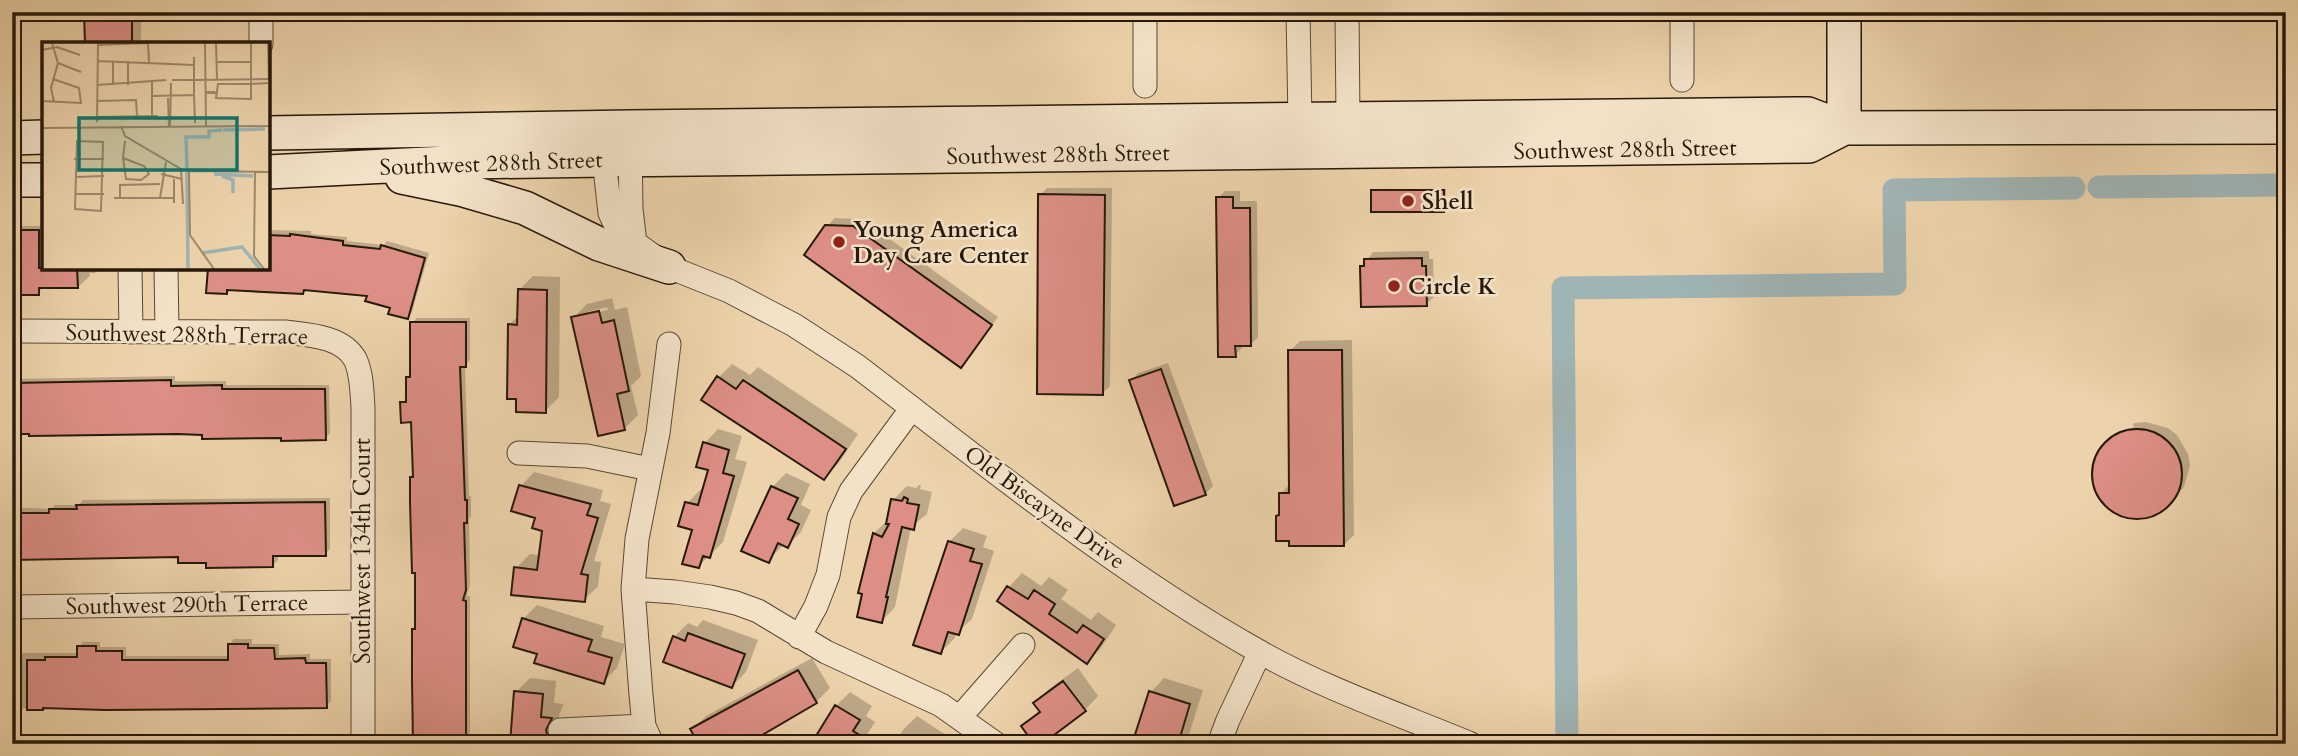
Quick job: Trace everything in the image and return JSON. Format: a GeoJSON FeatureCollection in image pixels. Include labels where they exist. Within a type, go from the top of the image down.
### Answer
{"type":"FeatureCollection","features":[{"type":"Feature","properties":{"kind":"main road"},"geometry":{"type":"LineString","coordinates":[[1844,12],[1844,128]]}},
{"type":"Feature","properties":{"kind":"main road","name":"Southwest 288th Street"},"geometry":{"type":"LineString","coordinates":[[902,140],[1300,120],[1808,114],[1844,128],[2286,127]]}},
{"type":"Feature","properties":{"kind":"main road","name":"Southwest 288th Street"},"geometry":{"type":"LineString","coordinates":[[270,133],[618,143],[902,140],[1320,152],[1808,146],[1844,128]]}},
{"type":"Feature","properties":{"kind":"main road"},"geometry":{"type":"LineString","coordinates":[[12,138],[42,137]]}},
{"type":"Feature","properties":{"kind":"main road","name":"Southwest 288th Street"},"geometry":{"type":"LineString","coordinates":[[270,172],[466,162],[618,143]]}},
{"type":"Feature","properties":{"kind":"main road"},"geometry":{"type":"LineString","coordinates":[[366,167],[525,208],[599,244],[669,267]]}},
{"type":"Feature","properties":{"kind":"main road"},"geometry":{"type":"LineString","coordinates":[[12,180],[42,180]]}},
{"type":"Feature","properties":{"kind":"street"},"geometry":{"type":"LineString","coordinates":[[261,12],[261,42]]}},
{"type":"Feature","properties":{"kind":"street"},"geometry":{"type":"LineString","coordinates":[[1145,12],[1145,86]]}},
{"type":"Feature","properties":{"kind":"street"},"geometry":{"type":"LineString","coordinates":[[1298,12],[1300,120],[1320,152],[1348,119],[1347,12]]}},
{"type":"Feature","properties":{"kind":"street"},"geometry":{"type":"LineString","coordinates":[[1682,12],[1682,80]]}},
{"type":"Feature","properties":{"kind":"street","name":"Old Biscayne Drive"},"geometry":{"type":"LineString","coordinates":[[618,143],[610,213],[615,224],[635,243],[669,267],[729,291],[794,325],[857,366],[1098,548],[1179,603],[1261,652],[1379,707],[1471,744]]}},
{"type":"Feature","properties":{"kind":"street"},"geometry":{"type":"LineString","coordinates":[[130,270],[131,332]]}},
{"type":"Feature","properties":{"kind":"street"},"geometry":{"type":"LineString","coordinates":[[166,270],[167,332]]}},
{"type":"Feature","properties":{"kind":"street","name":"Southwest 288th Terrace"},"geometry":{"type":"LineString","coordinates":[[12,331],[275,332],[316,336],[333,341],[355,359]]}},
{"type":"Feature","properties":{"kind":"street"},"geometry":{"type":"LineString","coordinates":[[560,730],[648,735],[633,589],[637,539],[659,433],[669,344]]}},
{"type":"Feature","properties":{"kind":"street","name":"Southwest 134th Court"},"geometry":{"type":"LineString","coordinates":[[355,359],[361,382],[363,408],[363,744]]}},
{"type":"Feature","properties":{"kind":"street"},"geometry":{"type":"LineString","coordinates":[[799,637],[816,606],[828,575],[839,517],[851,491],[912,408]]}},
{"type":"Feature","properties":{"kind":"street"},"geometry":{"type":"LineString","coordinates":[[519,453],[587,456],[650,469]]}},
{"type":"Feature","properties":{"kind":"street"},"geometry":{"type":"LineString","coordinates":[[633,589],[676,592],[736,603],[758,611],[799,637],[941,705],[996,744]]}},
{"type":"Feature","properties":{"kind":"street","name":"Southwest 290th Terrace"},"geometry":{"type":"LineString","coordinates":[[12,607],[361,602]]}},
{"type":"Feature","properties":{"kind":"street"},"geometry":{"type":"LineString","coordinates":[[960,717],[1023,645]]}},
{"type":"Feature","properties":{"kind":"street"},"geometry":{"type":"LineString","coordinates":[[1219,744],[1228,719],[1261,652]]}},
{"type":"Feature","properties":{"kind":"building"},"geometry":{"type":"Polygon","coordinates":[[[84,12],[132,12],[132,42],[85,42],[84,12]]]}},
{"type":"Feature","properties":{"kind":"building","name":"Shell"},"geometry":{"type":"Polygon","coordinates":[[[1371,190],[1444,190],[1444,212],[1371,212],[1371,190]]]}},
{"type":"Feature","properties":{"kind":"building"},"geometry":{"type":"Polygon","coordinates":[[[1038,194],[1105,195],[1103,395],[1037,394],[1038,194]]]}},
{"type":"Feature","properties":{"kind":"building"},"geometry":{"type":"Polygon","coordinates":[[[1216,197],[1233,197],[1233,208],[1250,208],[1251,346],[1235,346],[1236,357],[1218,357],[1216,197]]]}},
{"type":"Feature","properties":{"kind":"building"},"geometry":{"type":"Polygon","coordinates":[[[825,225],[853,226],[992,325],[961,368],[804,255],[825,225]]]}},
{"type":"Feature","properties":{"kind":"building"},"geometry":{"type":"Polygon","coordinates":[[[12,230],[39,230],[39,268],[42,270],[77,270],[78,288],[39,288],[39,295],[20,295],[20,285],[12,285],[12,230]]]}},
{"type":"Feature","properties":{"kind":"building"},"geometry":{"type":"Polygon","coordinates":[[[270,235],[343,241],[343,245],[380,249],[381,245],[425,258],[408,319],[388,314],[390,308],[365,301],[367,296],[304,290],[303,294],[227,290],[227,294],[206,293],[208,270],[270,270],[270,235]]]}},
{"type":"Feature","properties":{"kind":"building","name":"Circle K"},"geometry":{"type":"Polygon","coordinates":[[[1422,258],[1422,266],[1426,266],[1427,306],[1361,307],[1360,266],[1364,266],[1364,259],[1422,258]]]}},
{"type":"Feature","properties":{"kind":"building"},"geometry":{"type":"Polygon","coordinates":[[[518,289],[547,290],[546,413],[516,412],[516,399],[507,399],[508,324],[517,325],[518,289]]]}},
{"type":"Feature","properties":{"kind":"building"},"geometry":{"type":"Polygon","coordinates":[[[599,311],[602,323],[614,320],[629,391],[617,394],[625,430],[598,436],[571,317],[599,311]]]}},
{"type":"Feature","properties":{"kind":"building"},"geometry":{"type":"Polygon","coordinates":[[[410,322],[466,322],[466,367],[460,367],[467,500],[467,523],[464,523],[466,590],[463,600],[466,601],[466,744],[413,744],[412,629],[415,629],[415,573],[412,573],[410,502],[410,477],[413,477],[411,422],[401,423],[400,402],[406,402],[406,377],[410,377],[410,322]]]}},
{"type":"Feature","properties":{"kind":"building"},"geometry":{"type":"Polygon","coordinates":[[[1288,350],[1342,350],[1344,546],[1289,546],[1289,541],[1276,541],[1279,493],[1289,493],[1288,350]]]}},
{"type":"Feature","properties":{"kind":"building"},"geometry":{"type":"Polygon","coordinates":[[[1161,369],[1206,495],[1174,506],[1129,380],[1161,369]]]}},
{"type":"Feature","properties":{"kind":"building"},"geometry":{"type":"Polygon","coordinates":[[[717,376],[736,389],[743,380],[846,449],[824,480],[701,400],[717,376]]]}},
{"type":"Feature","properties":{"kind":"building"},"geometry":{"type":"Polygon","coordinates":[[[171,380],[171,386],[222,385],[222,389],[325,389],[326,440],[202,439],[202,435],[177,434],[12,434],[12,383],[171,380]]]}},
{"type":"Feature","properties":{"kind":"building"},"geometry":{"type":"Polygon","coordinates":[[[2137,429],[2154,432],[2169,442],[2179,457],[2182,474],[2179,491],[2169,506],[2154,516],[2137,519],[2120,516],[2105,506],[2095,491],[2092,474],[2095,457],[2105,442],[2120,432],[2137,429]]]}},
{"type":"Feature","properties":{"kind":"building"},"geometry":{"type":"Polygon","coordinates":[[[703,442],[729,450],[723,473],[734,476],[710,558],[703,556],[699,568],[682,564],[692,530],[678,526],[685,502],[698,505],[708,470],[696,467],[703,442]]]}},
{"type":"Feature","properties":{"kind":"building"},"geometry":{"type":"Polygon","coordinates":[[[519,485],[591,504],[587,515],[598,518],[581,574],[588,575],[585,602],[511,595],[514,567],[537,570],[542,531],[532,528],[535,518],[511,511],[519,485]]]}},
{"type":"Feature","properties":{"kind":"building"},"geometry":{"type":"Polygon","coordinates":[[[771,486],[798,498],[788,519],[799,524],[788,548],[778,543],[769,563],[741,551],[771,486]]]}},
{"type":"Feature","properties":{"kind":"building"},"geometry":{"type":"Polygon","coordinates":[[[904,497],[908,499],[907,503],[919,505],[914,530],[902,527],[882,623],[857,617],[862,594],[858,593],[873,533],[882,537],[889,524],[886,524],[891,499],[902,501],[904,497]]]}},
{"type":"Feature","properties":{"kind":"building"},"geometry":{"type":"Polygon","coordinates":[[[325,502],[326,556],[273,556],[273,567],[206,568],[206,563],[178,563],[178,557],[12,560],[12,513],[49,513],[49,509],[77,509],[76,505],[325,502]]]}},
{"type":"Feature","properties":{"kind":"building"},"geometry":{"type":"Polygon","coordinates":[[[948,541],[974,549],[970,561],[982,564],[959,635],[948,632],[941,654],[913,645],[948,541]]]}},
{"type":"Feature","properties":{"kind":"building"},"geometry":{"type":"Polygon","coordinates":[[[1007,586],[1028,599],[1034,590],[1055,604],[1049,614],[1077,633],[1083,625],[1104,639],[1087,664],[997,601],[1007,586]]]}},
{"type":"Feature","properties":{"kind":"building"},"geometry":{"type":"Polygon","coordinates":[[[522,618],[592,640],[588,651],[612,658],[604,684],[534,663],[537,654],[513,647],[522,618]]]}},
{"type":"Feature","properties":{"kind":"building"},"geometry":{"type":"Polygon","coordinates":[[[688,633],[745,654],[732,688],[663,662],[673,636],[685,641],[688,633]]]}},
{"type":"Feature","properties":{"kind":"building"},"geometry":{"type":"Polygon","coordinates":[[[228,644],[248,644],[248,648],[274,648],[275,659],[305,658],[306,663],[326,663],[327,708],[27,710],[27,660],[77,657],[77,646],[96,646],[96,651],[122,651],[122,660],[228,660],[228,644]]]}},
{"type":"Feature","properties":{"kind":"building"},"geometry":{"type":"Polygon","coordinates":[[[798,670],[817,703],[747,744],[742,744],[738,736],[724,744],[699,744],[690,729],[798,670]]]}},
{"type":"Feature","properties":{"kind":"building"},"geometry":{"type":"Polygon","coordinates":[[[1063,681],[1086,711],[1042,744],[1034,744],[1021,726],[1040,712],[1033,703],[1063,681]]]}},
{"type":"Feature","properties":{"kind":"building"},"geometry":{"type":"Polygon","coordinates":[[[514,691],[543,694],[541,717],[552,718],[546,730],[549,744],[510,744],[514,691]]]}},
{"type":"Feature","properties":{"kind":"building"},"geometry":{"type":"Polygon","coordinates":[[[1149,691],[1190,704],[1178,744],[1132,744],[1149,691]]]}},
{"type":"Feature","properties":{"kind":"building"},"geometry":{"type":"Polygon","coordinates":[[[835,705],[860,720],[853,731],[875,744],[811,744],[835,705]]]}},
{"type":"Feature","properties":{"kind":"waterway"},"geometry":{"type":"LineString","coordinates":[[2099,187],[2286,185]]}},
{"type":"Feature","properties":{"kind":"waterway"},"geometry":{"type":"LineString","coordinates":[[1567,744],[1563,288],[1895,284],[1894,190],[2074,188]]}},
{"type":"Feature","properties":{"kind":"place","name":"Shell"},"geometry":{"type":"Point","coordinates":[1408,201]}},
{"type":"Feature","properties":{"kind":"place","name":"Young America Day Care Center"},"geometry":{"type":"Point","coordinates":[839,242]}},
{"type":"Feature","properties":{"kind":"place","name":"Circle K"},"geometry":{"type":"Point","coordinates":[1394,286]}}]}
